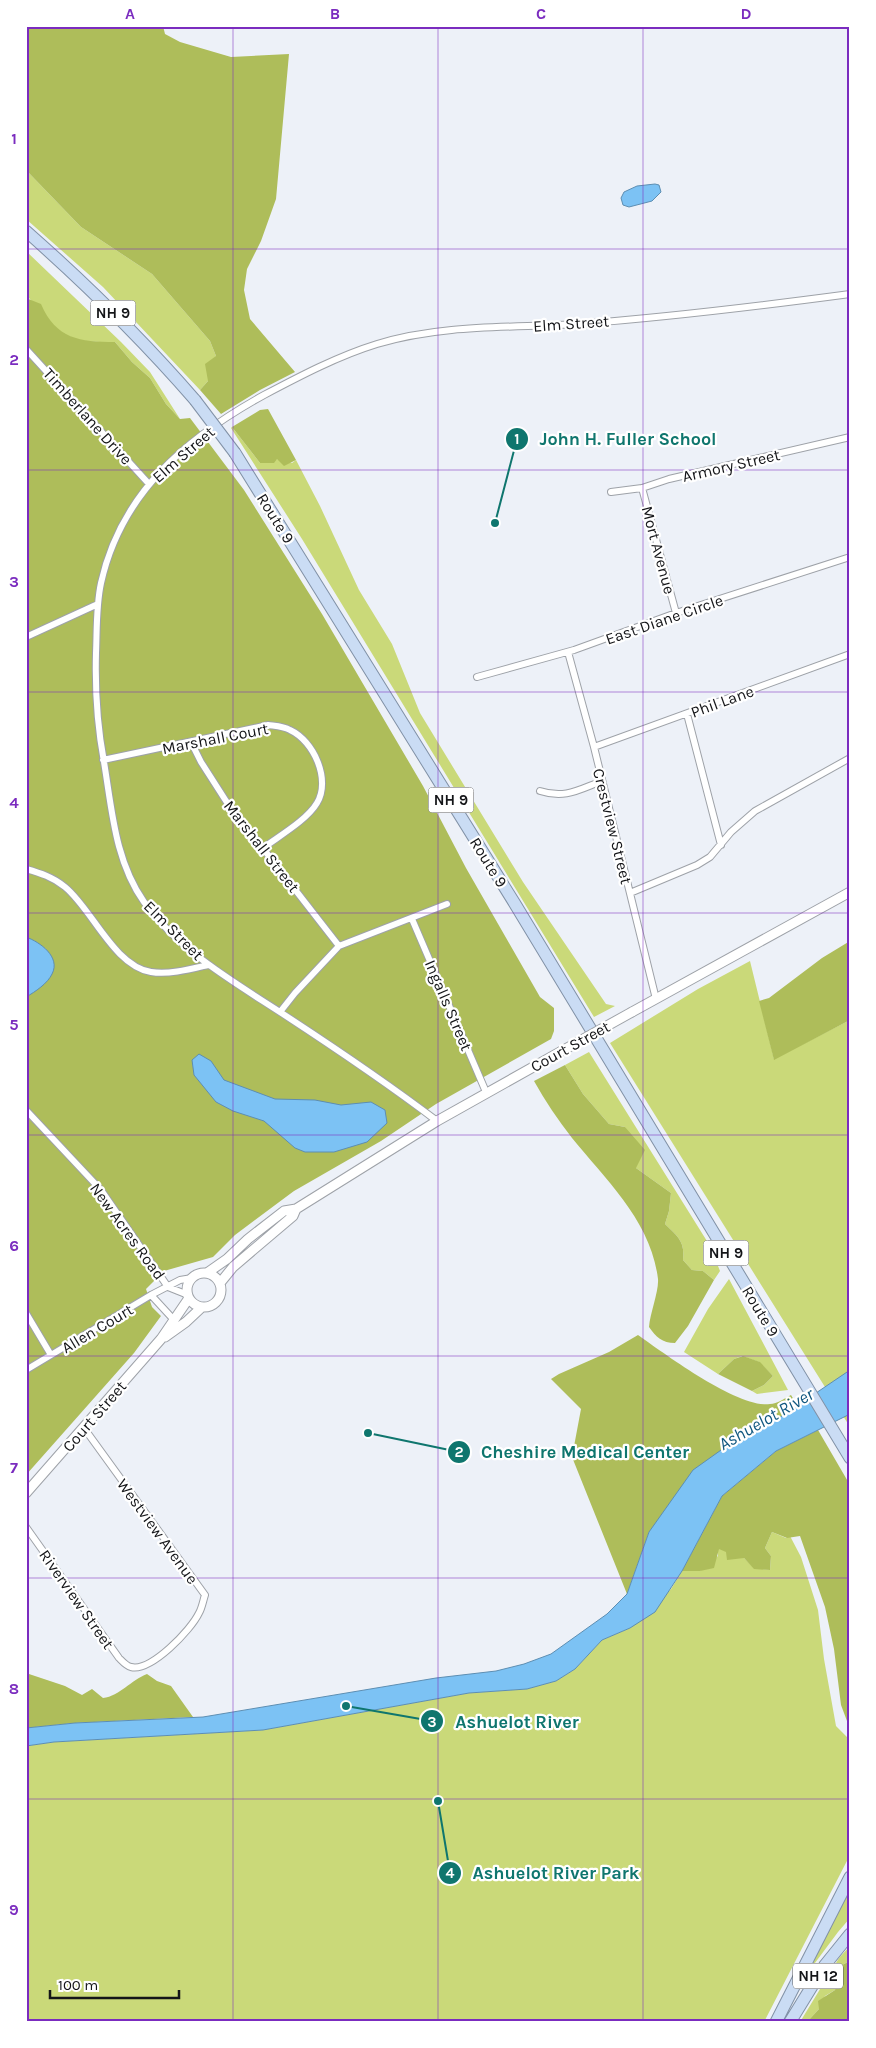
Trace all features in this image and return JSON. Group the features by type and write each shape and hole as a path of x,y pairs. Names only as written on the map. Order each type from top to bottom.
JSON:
{"highway":[{"name":"Route 9","path":"26,231 71,271 162,363 195,400 234,453 515,904 849,1456"},
{"path":"776,2022 850,1877"},
{"name":"NH 12","path":"790,2022 825,1965 850,1934"}],"main road":[{"name":"Court Street","path":"26,1493 161,1339 188,1296 188,1286 192,1278 202,1273 208,1273 284,1212 296,1209 486,1092 850,892"},
{"name":"Court Street","path":"161,1339 186,1322 202,1307 210,1306 218,1300 222,1292 220,1283 233,1267 293,1216 296,1209"},
{"path":"208,1273 213,1275 220,1283"},
{"path":"188,1296 194,1304 202,1307"}],"street":[{"name":"Elm Street","path":"437,1121 390,1086 208,965 154,914 134,886 125,869 117,843 96,712 98,604 106,564 123,521 148,484 188,446 250,403 331,362 373,345 430,332 587,323 850,294"},
{"name":"Timberlane Drive","path":"26,349 148,484"},
{"name":"Armory Street","path":"612,492 642,488 669,479 850,437"},
{"name":"Mort Avenue","path":"642,488 676,613"},
{"name":"East Diane Circle","path":"477,677 568,652 676,613 850,557"},
{"path":"26,637 98,604"},
{"name":"Crestview Street","path":"568,652 594,747 656,1000"},
{"name":"Phil Lane","path":"594,747 850,654"},
{"path":"687,714 721,845"},
{"name":"Marshall Court","path":"103,760 268,725 282,726 292,730 310,749 318,763 322,777 322,791 317,804 303,818 263,848"},
{"name":"Marshall Street","path":"191,742 201,762 226,801 339,946"},
{"path":"630,893 697,865 710,857 742,822 755,812 850,758"},
{"path":"540,790 554,795 564,795 602,781"},
{"path":"26,869 48,876 65,887 122,956 140,969 149,972 165,973 208,965"},
{"path":"280,1012 295,992 339,946 447,904"},
{"name":"Ingalls Street","path":"412,919 486,1092"},
{"name":"New Acres Road","path":"26,1110 101,1190 168,1287"},
{"name":"Allen Court","path":"26,1370 151,1295 180,1280 192,1278"},
{"path":"168,1287 188,1296"},
{"path":"151,1295 174,1320"},
{"path":"26,1313 51,1355"},
{"name":"Westview Avenue","path":"84,1428 205,1595 199,1614 176,1642 150,1662 143,1666 132,1668"},
{"name":"Riverview Street","path":"26,1527 119,1658 132,1668"}],"green space":[{"path":"26,26 163,26 165,34 180,42 231,57 289,54 276,199 261,241 247,269 244,290 250,319 295,372 260,390 221,414 200,390 208,381 205,364 216,356 210,341 152,274 81,227 26,170"},
{"path":"26,170 81,227 152,274 210,341 216,356 208,381 200,390 103,287 26,219"},
{"path":"26,251 150,372 180,419 166,404 150,378 132,362 115,342 85,341 68,336 52,325 29,298 26,298"},
{"path":"26,298 41,304 54,325 70,336 91,341 115,342 132,362 150,378 166,404 180,419 190,418 244,490 322,614 423,786 466,868 540,997 554,1008 554,1031 551,1039 436,1104 381,1141 294,1191 235,1235 213,1257 164,1271 146,1289 152,1307 161,1316 134,1353 26,1475"},
{"path":"268,409 296,460 284,466 277,459 274,463 260,463 232,427 260,410"},
{"path":"232,427 260,463 277,459 292,463 296,460 320,506 359,590 392,644 420,713 523,882 606,1004 615,1006 594,1017"},
{"path":"850,941 850,1020 774,1060 759,1001 769,998 822,958"},
{"path":"750,961 774,1059 850,1020 850,1427 610,1043 698,989"},
{"path":"589,1052 710,1246 720,1271 714,1280 703,1271 692,1270 683,1260 682,1244 665,1224 671,1193 636,1168 625,1127 609,1124 583,1094 565,1065"},
{"path":"565,1065 583,1094 609,1124 625,1127 645,1150 636,1168 671,1193 665,1224 682,1244 683,1260 692,1270 703,1271 714,1280 688,1326 675,1343 660,1339 649,1327 658,1279 654,1258 637,1220 625,1202 572,1138 534,1081"},
{"path":"729,1279 788,1390 757,1394 752,1391 764,1385 773,1376 759,1362 742,1356 734,1359 718,1374 684,1352 708,1309"},
{"path":"638,1335 702,1379 740,1398 757,1403 773,1404 791,1395 797,1405 779,1418 752,1428 649,1532 627,1594 572,1457 581,1409 551,1379 609,1352"},
{"path":"743,1356 760,1362 773,1376 764,1385 752,1391 718,1374 734,1359"},
{"path":"818,1430 850,1485 850,1729 841,1705 834,1649 825,1607 800,1536 787,1538 772,1532 765,1548 771,1556 770,1570 754,1569 744,1558 727,1560 726,1552 719,1549 714,1568 700,1571 682,1571 722,1496 776,1451"},
{"path":"772,1532 786,1538 790,1536 801,1557 818,1610 824,1659 836,1726 850,1740 850,1855 764,2022 26,2022 26,1746 54,1742 263,1730 469,1693 527,1689 556,1681 575,1669 602,1640 630,1628 671,1589 682,1571 700,1571 718,1556 718,1548 744,1558 754,1568 770,1570 771,1556 765,1548"},
{"path":"26,1673 65,1686 82,1695 92,1689 103,1698 115,1694 147,1674 157,1681 171,1686 193,1717 75,1723 26,1728"},
{"path":"850,1883 850,1918 809,1971 806,1969"},
{"path":"850,1946 850,1961 842,1965 835,1990 825,1996 819,2009 807,2022 800,2022 839,1958"},
{"path":"850,1961 850,2022 807,2022 819,2009 818,2001 835,1990 842,1965"}],"water":[{"path":"659,185 661,192 652,201 629,207 623,205 621,198 624,192 637,186"},
{"path":"26,937 37,942 48,951 54,962 54,968 48,981 26,997"},
{"path":"199,1054 211,1061 224,1080 275,1099 315,1100 341,1105 371,1102 385,1110 387,1123 367,1142 334,1152 305,1152 295,1148 264,1121 233,1111 216,1102 194,1075 192,1060"},
{"path":"850,1370 850,1414 776,1451 722,1496 682,1571 655,1612 630,1628 602,1640 575,1669 556,1681 527,1689 469,1693 263,1730 54,1742 26,1746 26,1728 75,1723 203,1717 436,1678 496,1671 524,1664 551,1654 607,1614 627,1594 649,1532 693,1470 752,1428 779,1418"}],"place":[{"name":"John H. Fuller School","path":"495,523"},
{"name":"Cheshire Medical Center","path":"368,1433"},
{"name":"Ashuelot River","path":"346,1706"},
{"name":"Ashuelot River Park","path":"438,1801"}]}
